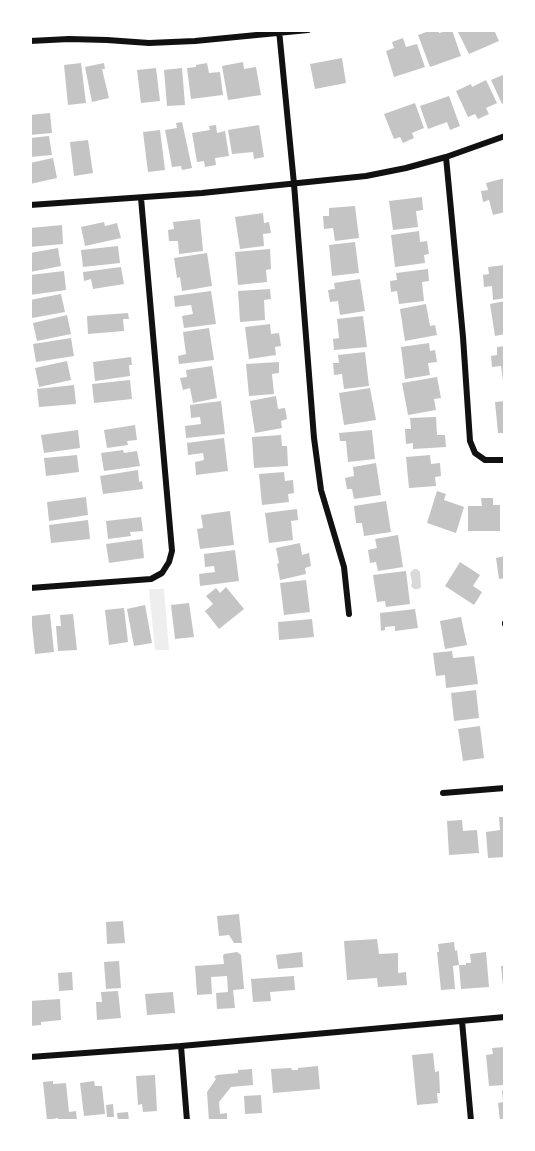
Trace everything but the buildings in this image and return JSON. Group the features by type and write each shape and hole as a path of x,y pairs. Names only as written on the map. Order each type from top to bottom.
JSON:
{"street":[{"path":"30,41 69,39 161,43 308,30"},
{"path":"279,32 294,184 314,438 321,490 344,567 349,614"},
{"path":"30,205 141,198 366,176 446,157 505,136"},
{"path":"446,157 470,441 475,453 485,460 505,460"},
{"path":"30,588 151,579 162,573 169,562 172,551 141,198"},
{"path":"443,793 505,788"},
{"path":"30,1057 505,1017"},
{"path":"462,1021 471,1121"},
{"path":"181,1046 187,1121"}],"shaded area":[{"path":"414,569 420,572 421,587 419,589 411,586 410,573"},
{"path":"149,589 164,589 169,650 155,650"}]}
